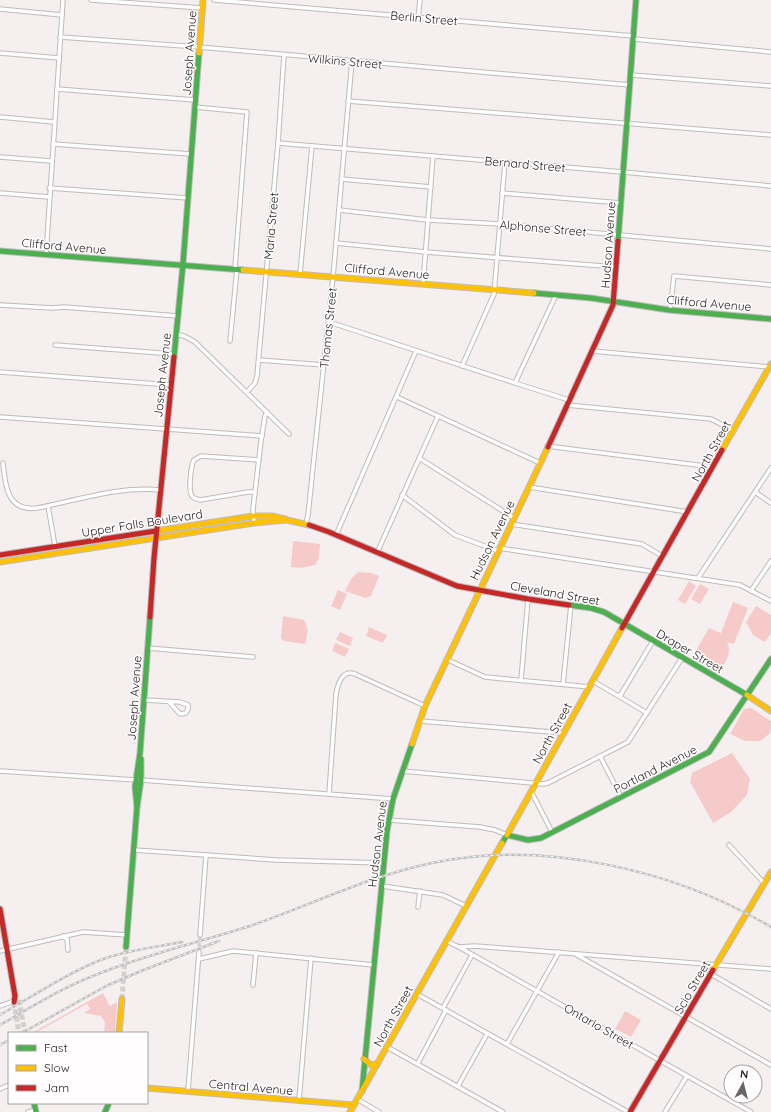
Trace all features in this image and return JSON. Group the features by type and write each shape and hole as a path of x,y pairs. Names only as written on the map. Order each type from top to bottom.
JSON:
{"main road":[{"name":"Joseph Avenue","path":"126,947 156,538 183,264 203,0"},
{"name":"Hudson Avenue","path":"362,1091 384,864 393,799 425,706 612,308 614,300 636,0"},
{"name":"Clifford Avenue","path":"0,251 334,276 614,300 670,310 771,319"},
{"name":"North Street","path":"350,1112 770,366"},
{"name":"Upper Falls Boulevard","path":"0,555 253,516 275,516 306,524 336,535 451,584 479,590"},
{"name":"Upper Falls Boulevard","path":"0,562 254,523 287,520"},
{"name":"Cleveland Street","path":"479,590 597,610 624,624"},
{"name":"Draper Street","path":"624,624 747,695 771,711"},
{"name":"Portland Avenue","path":"507,835 523,839 536,840 709,752 771,659"},
{"name":"Scio Street","path":"629,1112 771,872"},
{"path":"0,909 15,1000"},
{"path":"119,1032 122,999"},
{"path":"364,1059 371,1065 377,1064"},
{"name":"Central Avenue","path":"148,1088 354,1105"}],"street":[{"path":"46,254 51,161 63,0"},
{"path":"91,0 202,8"},
{"name":"Berlin Street","path":"214,0 634,38 771,52"},
{"path":"418,18 420,0"},
{"path":"0,9 62,15"},
{"name":"Wilkins Street","path":"60,37 199,47 630,85"},
{"path":"0,53 59,58"},
{"name":"Maria Street","path":"247,392 254,385 257,378 259,360 278,143 284,55"},
{"name":"Thomas Street","path":"306,524 334,276 352,61"},
{"path":"631,75 771,86"},
{"path":"57,89 195,100"},
{"path":"348,101 771,135"},
{"path":"195,107 247,112 230,342"},
{"path":"0,118 54,122"},
{"name":"Bernard Street","path":"278,143 771,186"},
{"path":"53,144 191,154"},
{"path":"300,274 312,146"},
{"path":"423,284 433,156"},
{"path":"0,157 51,161"},
{"path":"462,366 492,300 500,224 504,162"},
{"path":"341,179 431,188"},
{"path":"50,188 188,198"},
{"path":"0,193 49,197"},
{"path":"502,193 620,203"},
{"name":"Alphonse Street","path":"339,210 428,220 500,224 619,234 771,249"},
{"path":"336,243 426,252 616,267"},
{"path":"670,310 673,277 676,275 771,285"},
{"path":"515,383 556,295"},
{"path":"0,305 53,308 64,307 178,316"},
{"path":"329,322 568,402 711,419 734,430"},
{"path":"176,334 182,335 193,341 289,434"},
{"path":"54,345 174,354"},
{"path":"336,535 416,351"},
{"path":"592,351 770,366"},
{"path":"259,360 324,366"},
{"path":"0,372 171,385"},
{"path":"397,397 540,463"},
{"path":"254,523 253,516 255,492 262,436 267,412"},
{"path":"377,553 438,416"},
{"path":"0,417 262,436"},
{"path":"547,446 713,467"},
{"path":"255,492 200,500 195,499 191,495 190,491 192,465 195,458 201,456 259,460"},
{"path":"419,458 514,518"},
{"path":"3,463 6,489 9,496 14,502 28,509 120,490 161,490"},
{"path":"698,578 771,468"},
{"path":"529,487 688,512"},
{"path":"755,492 771,503"},
{"path":"402,495 455,535 498,550 654,571 740,585 771,601"},
{"path":"48,506 55,546"},
{"path":"511,524 642,544 662,556"},
{"path":"751,591 771,561"},
{"path":"521,680 528,599"},
{"path":"564,684 571,605"},
{"path":"620,696 653,641"},
{"path":"148,648 253,657"},
{"path":"403,771 536,782 543,784 548,783 628,742 682,658"},
{"path":"446,659 485,677 590,687"},
{"path":"329,794 336,694 340,682 346,674 349,672 355,674 425,706"},
{"path":"593,681 647,713"},
{"path":"144,700 185,703 188,706 186,713 180,714 169,702"},
{"path":"420,721 563,734"},
{"path":"600,756 622,797"},
{"path":"0,771 393,799"},
{"path":"531,791 552,832"},
{"path":"389,820 480,827 507,835"},
{"path":"729,844 764,883"},
{"path":"134,850 284,860 384,864"},
{"path":"200,936 206,855"},
{"path":"382,886 443,895 466,906"},
{"path":"418,907 420,891"},
{"path":"0,951 63,936 91,932 127,935"},
{"path":"63,936 67,939 68,950"},
{"name":"Ontario Street","path":"446,942 459,947 751,1112"},
{"path":"459,947 475,946 771,969"},
{"path":"199,959 233,951 374,964"},
{"path":"188,1091 199,952"},
{"path":"507,1044 559,952"},
{"path":"253,985 256,953"},
{"path":"575,954 771,1065"},
{"path":"418,1063 472,955"},
{"path":"299,1101 311,958"},
{"path":"711,974 771,1009"},
{"path":"417,994 629,1112"},
{"path":"0,1006 15,1000"},
{"path":"458,1086 487,1034"},
{"path":"387,1047 503,1112"},
{"path":"665,1112 687,1076"},
{"path":"357,1099 379,1112"},
{"path":"28,1112 36,1111"}],"shaded area":[{"path":"293,541 320,544 319,558 315,565 301,568 291,567"},
{"path":"358,572 371,573 379,576 371,596 365,598 345,591 351,579"},
{"path":"689,581 696,586 685,604 678,600"},
{"path":"700,584 709,589 700,604 691,599"},
{"path":"338,590 347,594 340,610 331,606"},
{"path":"733,602 748,608 734,644 727,642 729,653 721,669 694,654 709,628 721,633"},
{"path":"756,606 771,615 771,633 765,642 753,635 746,622"},
{"path":"283,616 304,620 308,630 305,644 284,641 281,638"},
{"path":"369,627 387,635 383,643 366,636"},
{"path":"340,632 353,638 350,646 336,640"},
{"path":"335,643 349,649 345,657 332,651"},
{"path":"751,708 771,721 771,731 760,741 745,741 730,734 744,709"},
{"path":"732,753 750,779 747,795 731,812 713,823 690,782 692,773"},
{"path":"103,993 110,1006 117,1002 115,1032 104,1032 105,1022 101,1016 84,1013 90,1009 87,1004 37,1032 34,1032"},
{"path":"625,1011 641,1020 631,1037 615,1029"}],"tunnel":[{"path":"199,952 200,935"},
{"path":"122,999 126,947"},
{"path":"19,1000 25,1032"},
{"path":"14,1002 19,1032"}],"railway":[{"path":"0,1025 72,985 117,967 154,954 250,926 386,875 432,863 474,857 518,855 563,858 607,865 651,875 693,890 733,907 771,927"},
{"path":"24,1032 106,986 219,941"},
{"path":"0,1015 52,984 92,963 124,953 182,942"},
{"path":"0,1045 8,1041"}],"traffic: fast":[{"path":"618,241 636,0"},
{"path":"174,357 183,264 199,53"},
{"path":"0,251 243,270"},
{"path":"534,293 591,298 669,310 771,319"},
{"path":"569,605 591,608 604,612 747,695"},
{"path":"137,807 135,787 140,753 150,617"},
{"path":"502,843 507,835 528,840 541,838 709,752 771,659"},
{"path":"362,1091 387,831 393,799 412,744"},
{"path":"126,947 137,807 141,780 141,759"},
{"path":"34,1104 36,1112"},
{"path":"105,1112 109,1104"}],"traffic: slow":[{"path":"199,53 203,0"},
{"path":"243,270 534,293"},
{"path":"722,450 771,364"},
{"path":"412,744 425,706 548,447"},
{"path":"156,531 253,516 272,516 285,519"},
{"path":"0,562 254,523 287,520 309,525"},
{"path":"507,835 622,628"},
{"path":"747,695 771,711"},
{"path":"350,1112 502,843"},
{"path":"713,970 771,872"},
{"path":"119,1032 122,999"},
{"path":"364,1059 371,1065 377,1064"},
{"path":"148,1088 354,1105"}],"traffic: jam":[{"path":"548,447 613,305 618,241"},
{"path":"150,617 154,558 174,357"},
{"path":"622,628 722,450"},
{"path":"309,525 457,586 569,605"},
{"path":"0,555 156,531"},
{"path":"0,909 15,996 14,1002"},
{"path":"630,1112 713,970"}]}
